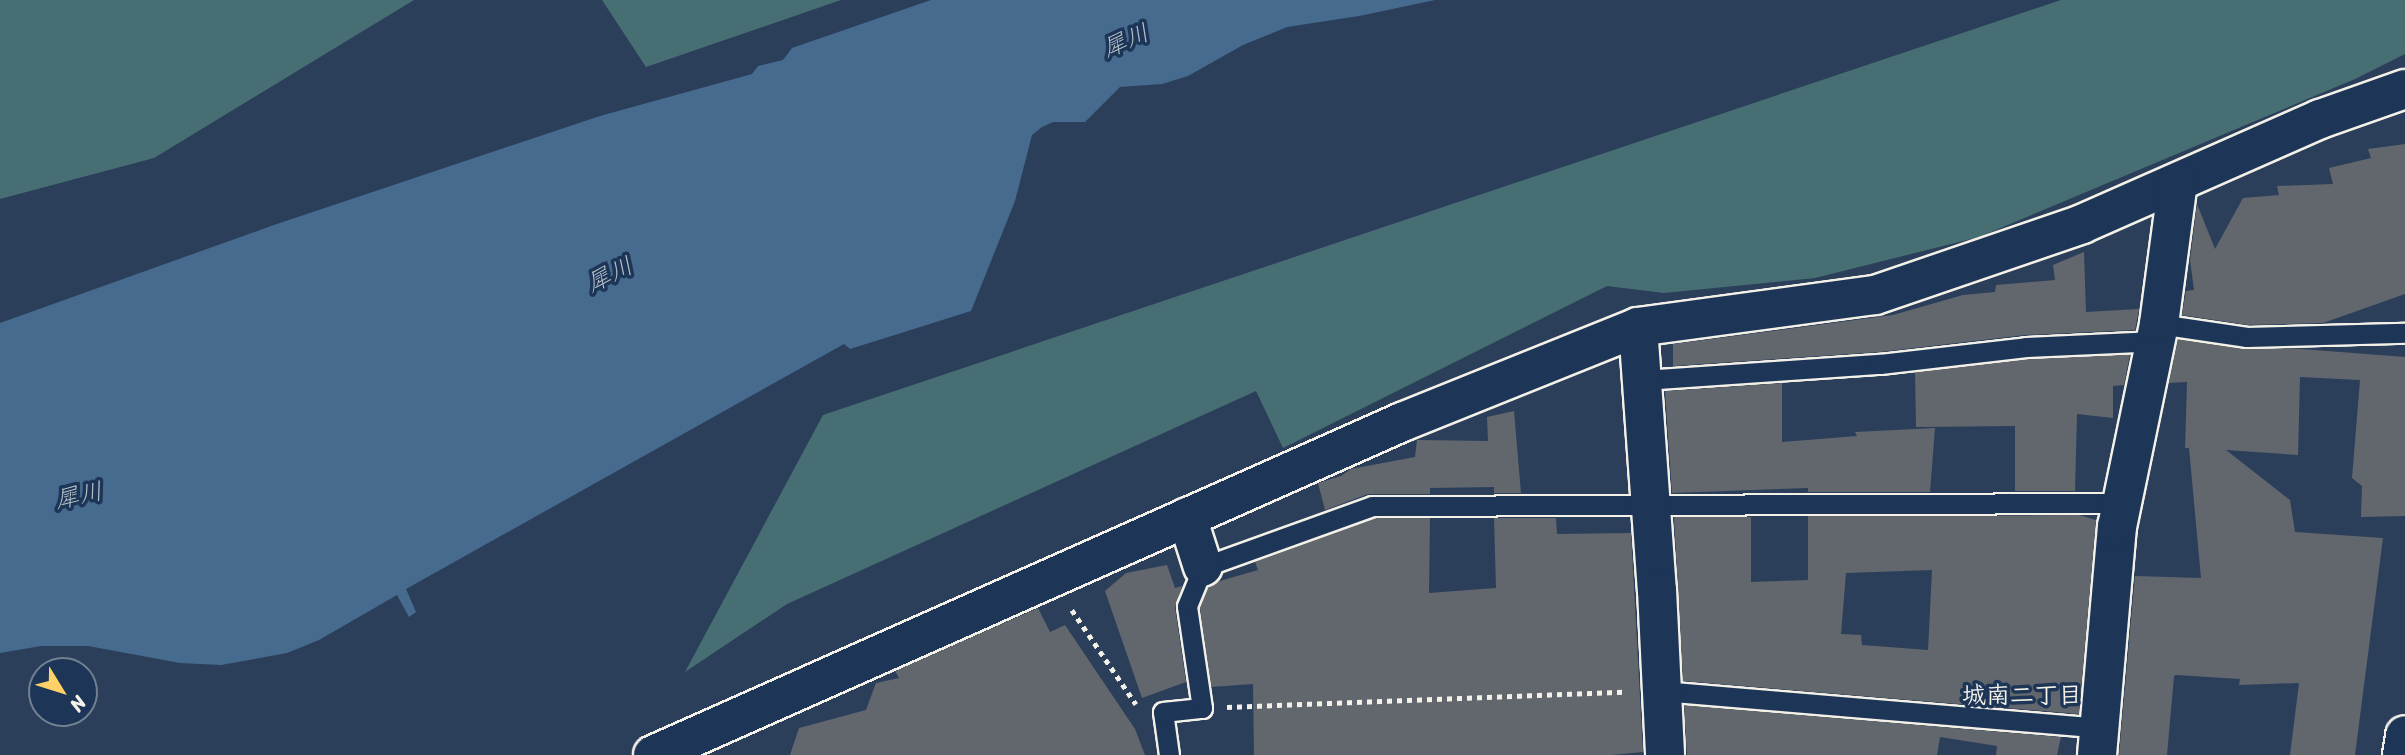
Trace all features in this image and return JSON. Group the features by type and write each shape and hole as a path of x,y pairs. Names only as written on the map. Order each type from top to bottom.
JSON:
{"street":[{"path":"653,755 1402,422 1638,327 1875,295 2007,253 2082,224 2320,119 2405,89"},
{"path":"2099,742 2121,503 2157,332 2178,182"},
{"path":"1638,327 1652,504 1665,755"},
{"path":"1187,517 1202,568"},
{"path":"2402,755 2405,735"}],"lane":[{"path":"1643,380 1881,364 2157,332 2247,337 2405,333"},
{"path":"1169,755 1163,712 1202,708 1187,606 1202,568 1373,506 2121,503"},
{"path":"1662,691 2099,742"}],"path":[{"path":"1055,577 1068,606 1137,706 1163,712"},
{"path":"1202,708 1662,691"}],"green space":[{"path":"0,0 414,0 154,158 0,199"},
{"path":"602,0 841,0 646,67"},
{"path":"2061,0 2405,0 2405,54 2355,79 1979,237 1815,278 1664,293 1607,286 1283,448 1256,391 787,604 685,672 823,415"}],"water":[{"name":"犀川","path":"931,0 1435,0 1359,16 1287,27 1243,45 1188,76 1162,84 1120,87 1085,122 1053,122 1042,127 1032,135 1015,201 971,311 850,349 844,344 406,589 416,612 409,617 397,595 319,640 287,653 221,665 180,663 88,646 41,646 0,653 0,323 274,225 600,116 752,74 758,66 783,60 792,48"}],"building":[{"path":"2405,144 2405,294 2323,323 2248,325 2182,315 2186,291 2194,290 2190,260 2197,204 2215,249 2243,198 2279,195 2277,186 2333,184 2329,168 2371,158 2368,149"},
{"path":"2084,252 2086,312 2139,309 2135,330 2025,335 1879,352 1673,366 1673,344 1893,315 1963,295 1995,292 1996,285 2055,280 2053,265"},
{"path":"2178,339 2245,349 2288,348 2405,357 2405,516 2361,517 2362,486 2352,478 2360,380 2300,377 2298,455 2226,450 2290,500 2295,532 2383,538 2355,755 2290,755 2299,683 2239,685 2240,679 2176,675 2167,755 2119,755 2135,576 2201,578 2189,448 2185,448 2187,382 2169,383"},
{"path":"2130,354 2124,385 2113,386 2113,418 2077,414 2075,491 2015,491 2015,426 1916,427 1915,372 2027,359"},
{"path":"1782,383 1782,442 1857,436 1855,432 1935,428 1930,492 1808,492 1808,488 1672,493 1665,391"},
{"path":"1514,411 1521,493 1494,493 1494,487 1430,488 1430,494 1368,494 1325,510 1318,483 1341,476 1351,469 1415,457 1417,440 1488,441 1487,417"},
{"path":"2079,515 2096,520 2079,714 1683,681 1674,517 1751,517 1751,582 1808,580 1808,516","holes":["1932,570 1928,650 1862,645 1861,635 1841,634 1846,573"]},
{"path":"1374,518 1430,518 1429,593 1496,588 1494,518 1556,518 1557,534 1631,533 1643,752 1611,755 1254,755 1253,684 1211,687 1200,608 1208,588 1220,581 1258,570 1255,562"},
{"path":"1167,565 1175,588 1182,586 1175,608 1186,682 1142,698 1105,591 1126,573"},
{"path":"1038,608 1050,632 1065,625 1135,729 1145,755 790,755 799,728 866,710 876,683 899,678 895,671"},
{"path":"1684,705 2061,737 2057,755 1996,755 1997,746 1940,737 1937,755 1687,755"}],"district":[{"name":"城南二丁目","path":"2022,696"}]}
